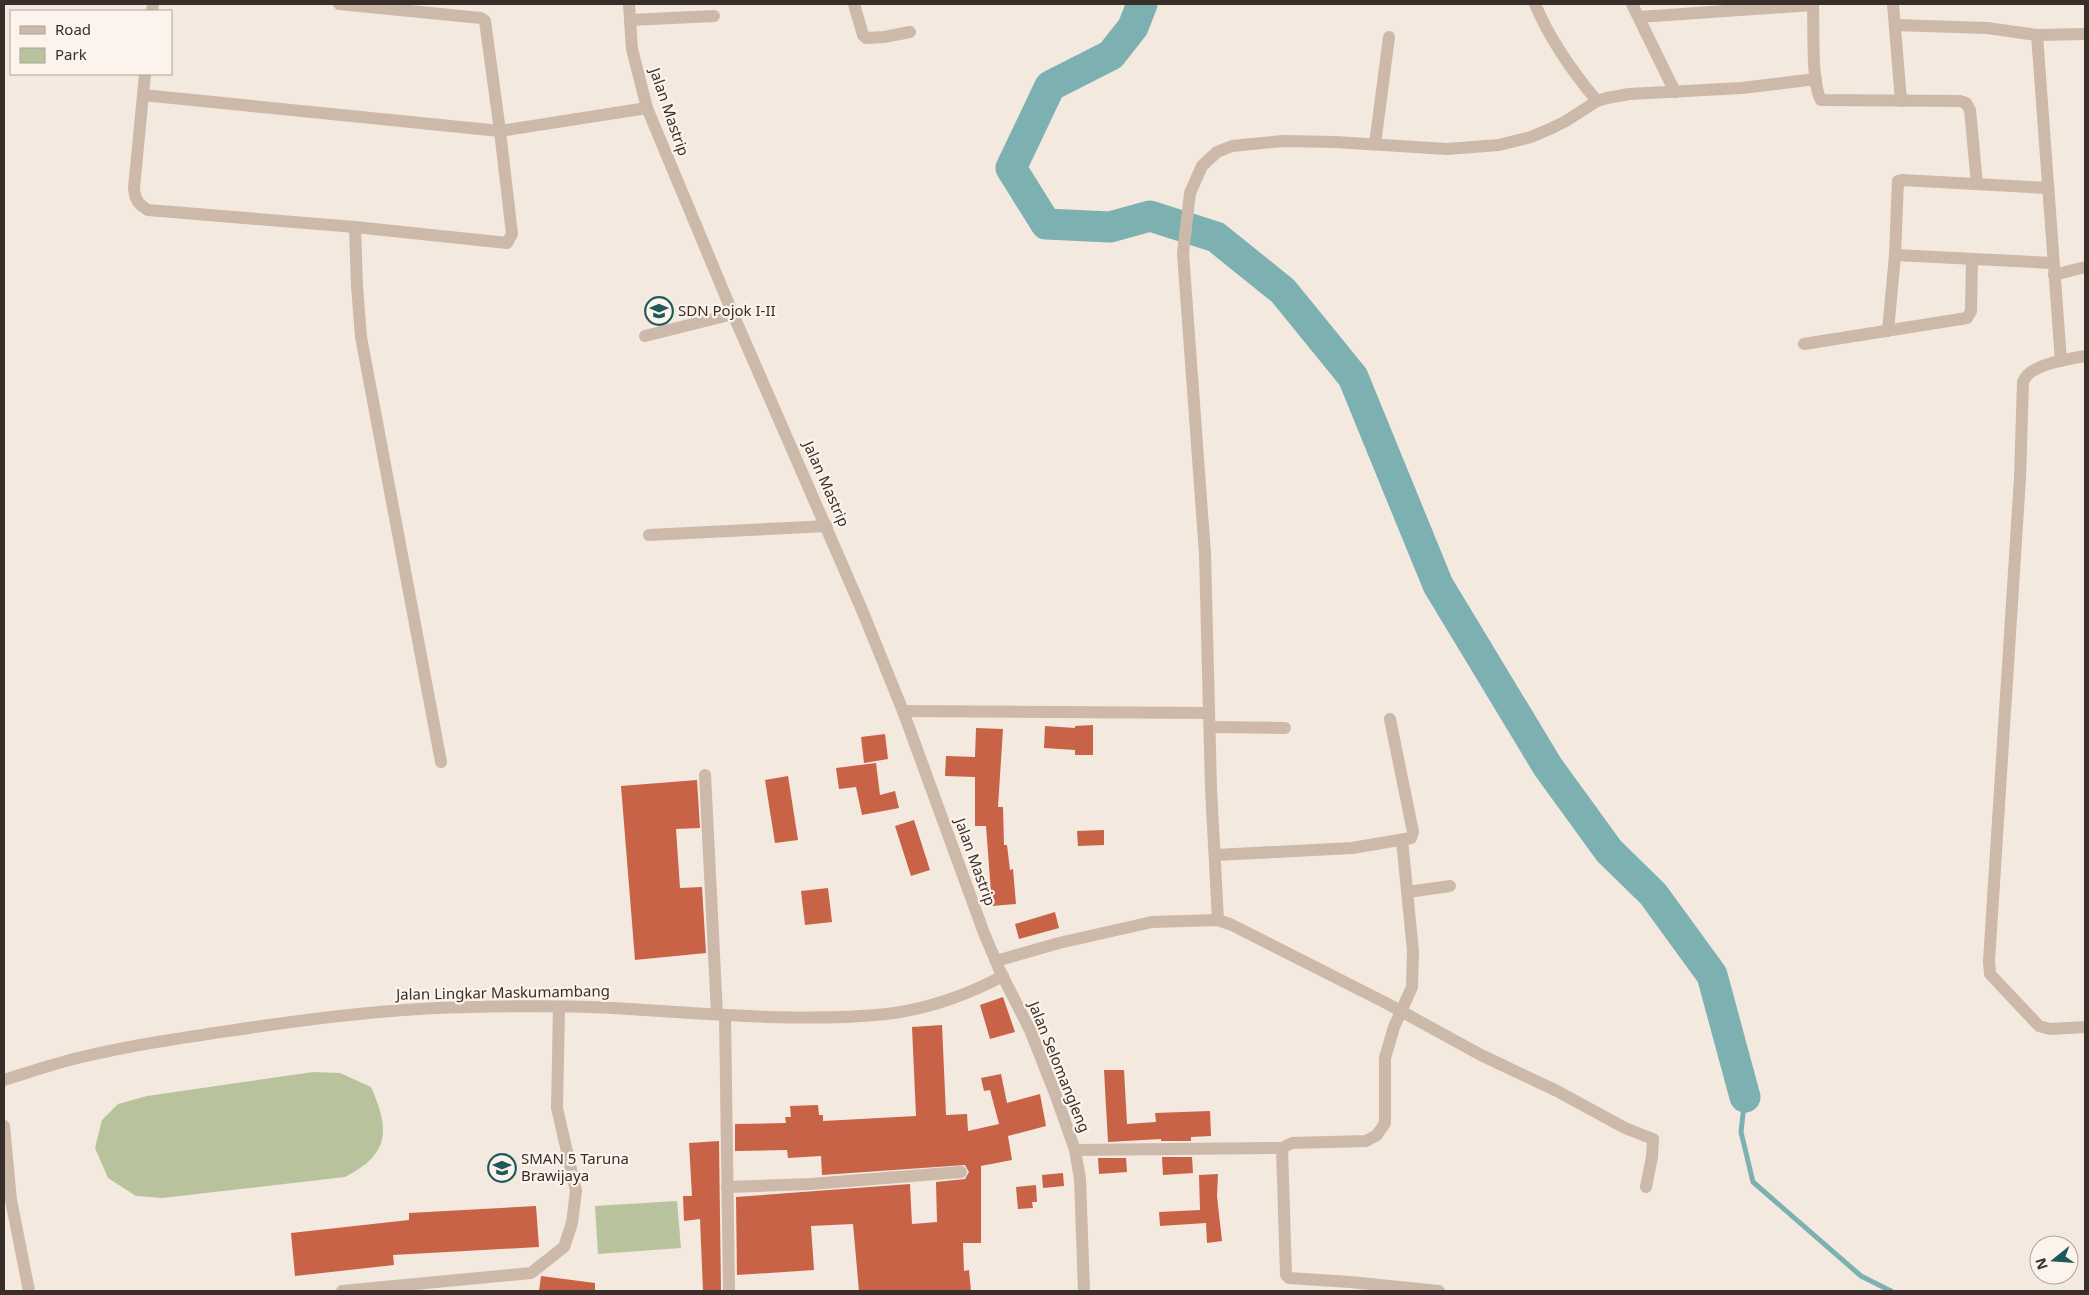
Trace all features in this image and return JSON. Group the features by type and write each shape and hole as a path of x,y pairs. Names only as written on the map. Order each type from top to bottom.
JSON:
{"street":[{"path":"146,75 134,188 135,199 139,205 148,210 355,227 507,243 512,234 485,21 481,18 339,4"},
{"name":"Jalan Mastrip","path":"629,4 632,49 647,108 732,314 826,526 903,711 970,897 1002,976"},
{"path":"854,4 863,35 866,38 910,32"},
{"path":"1534,4 1559,52 1597,101"},
{"path":"1632,4 1675,92"},
{"path":"1639,17 1729,7 1813,4 1816,79 1818,95 1821,100 1960,101 1966,103 1970,110 1977,184"},
{"path":"1892,4 1901,101"},
{"path":"630,20 714,16"},
{"path":"1895,24 1987,28 2037,35 2085,34"},
{"path":"2037,35 2060,361"},
{"path":"1375,144 1389,38"},
{"path":"1218,920 1209,713 1206,554 1183,252 1190,194 1202,166 1217,152 1232,146 1283,141 1447,149 1499,145 1531,137 1559,124 1597,101 1629,94 1742,88 1816,79"},
{"path":"143,96 500,131 647,108"},
{"path":"1888,331 1895,255 1898,181 2048,188"},
{"path":"355,227 361,337 440,762"},
{"path":"1895,255 1972,259 2053,269 2085,267"},
{"path":"1804,344 1967,318 1972,311 1972,259"},
{"path":"645,336 732,314"},
{"path":"2085,356 2060,361 2030,371 2025,376 2023,382 2020,478 1989,961 1990,974 2039,1026 2050,1029 2085,1027"},
{"path":"649,534 826,526"},
{"path":"903,711 1209,713"},
{"path":"1216,856 1352,848 1411,838 1414,832 1390,719"},
{"path":"1211,727 1285,728"},
{"path":"705,775 721,1014 729,1291"},
{"path":"1075,1150 1282,1148 1292,1143 1366,1141 1377,1135 1385,1123 1385,1058 1412,987 1413,958 1402,840"},
{"path":"1408,892 1450,886"},
{"path":"996,961 1059,943 1152,922 1218,920 1232,925 1399,1017 1481,1055 1652,1142 1652,1157 1646,1187"},
{"name":"Jalan Lingkar Maskumambang","path":"4,1080 78,1058 131,1046 317,1018 400,1009 559,1007 805,1016 888,1014 940,1003 970,993 1002,976"},
{"name":"Jalan Selomangleng","path":"1002,976 1030,1030 1075,1150 1081,1191 1084,1291"},
{"path":"342,1291 531,1273 564,1247 572,1223 576,1191 557,1108 559,1007"},
{"path":"4,1126 11,1200 29,1291"},
{"path":"1282,1148 1286,1275 1289,1278 1439,1291"},
{"path":"727,1187 829,1182 961,1172"}],"green space":[{"path":"313,1072 340,1073 371,1087 377,1102 383,1128 382,1140 378,1150 360,1168 345,1177 162,1198 136,1196 108,1178 95,1148 102,1120 118,1104 147,1096"},
{"path":"677,1201 681,1248 598,1254 595,1206"}],"building":[{"path":"1093,725 1093,755 1075,755 1075,750 1044,748 1045,726 1075,728 1075,726"},
{"path":"976,728 1003,729 998,807 1003,807 1004,845 1007,845 1010,870 1013,869 1016,904 992,906 986,826 975,826 975,777 945,776 946,756 975,757"},
{"path":"885,734 888,759 864,763 861,737"},
{"path":"876,763 880,795 895,791 899,808 862,815 856,787 839,789 836,768"},
{"path":"788,776 798,840 775,843 765,780"},
{"path":"697,780 700,828 676,829 680,888 702,887 706,953 635,960 621,786"},
{"path":"914,820 930,870 911,876 895,826"},
{"path":"1104,830 1104,845 1078,846 1077,831"},
{"path":"828,888 832,922 805,925 801,891"},
{"path":"1055,912 1059,928 1019,939 1015,924"},
{"path":"1003,997 1015,1032 990,1039 980,1005"},
{"path":"942,1025 946,1115 967,1114 968,1131 999,1124 990,1090 984,1091 981,1078 1001,1074 1007,1103 1040,1094 1046,1126 1008,1136 1012,1160 981,1166 981,1243 963,1243 964,1271 969,1270 971,1291 859,1291 853,1224 811,1226 814,1270 737,1275 736,1197 910,1184 912,1224 937,1222 936,1182 965,1179 969,1172 965,1165 822,1175 821,1156 788,1158 787,1150 735,1151 735,1124 786,1123 785,1117 791,1117 790,1106 818,1105 819,1115 823,1115 823,1121 916,1116 912,1027"},
{"path":"1104,1070 1124,1070 1127,1124 1156,1122 1155,1113 1210,1111 1211,1136 1191,1137 1191,1141 1161,1141 1161,1139 1108,1142"},
{"path":"719,1141 721,1291 703,1291 700,1219 684,1221 683,1196 692,1196 689,1143"},
{"path":"1162,1157 1192,1157 1193,1173 1163,1175"},
{"path":"1098,1158 1126,1158 1127,1172 1099,1174"},
{"path":"1063,1173 1064,1186 1043,1188 1042,1175"},
{"path":"1218,1174 1217,1196 1222,1241 1207,1243 1206,1223 1160,1226 1159,1212 1200,1210 1199,1175"},
{"path":"1036,1185 1037,1202 1032,1202 1033,1208 1018,1209 1016,1187"},
{"path":"536,1206 539,1247 393,1255 394,1265 295,1276 291,1233 409,1220 409,1213"},
{"path":"541,1276 595,1283 595,1291 539,1291"}],"waterway":[{"path":"1142,4 1133,27 1111,55 1050,86 1011,168 1046,224 1110,227 1150,216 1216,237 1283,291 1353,377 1438,585 1548,767 1609,851 1653,894 1712,975 1745,1097"},
{"path":"1745,1097 1741,1132 1753,1182 1861,1276 1891,1291"}],"place":[{"name":"SDN Pojok I-II","path":"659,311"},
{"name":"SMAN 5 Taruna Brawijaya","path":"502,1168"}]}
